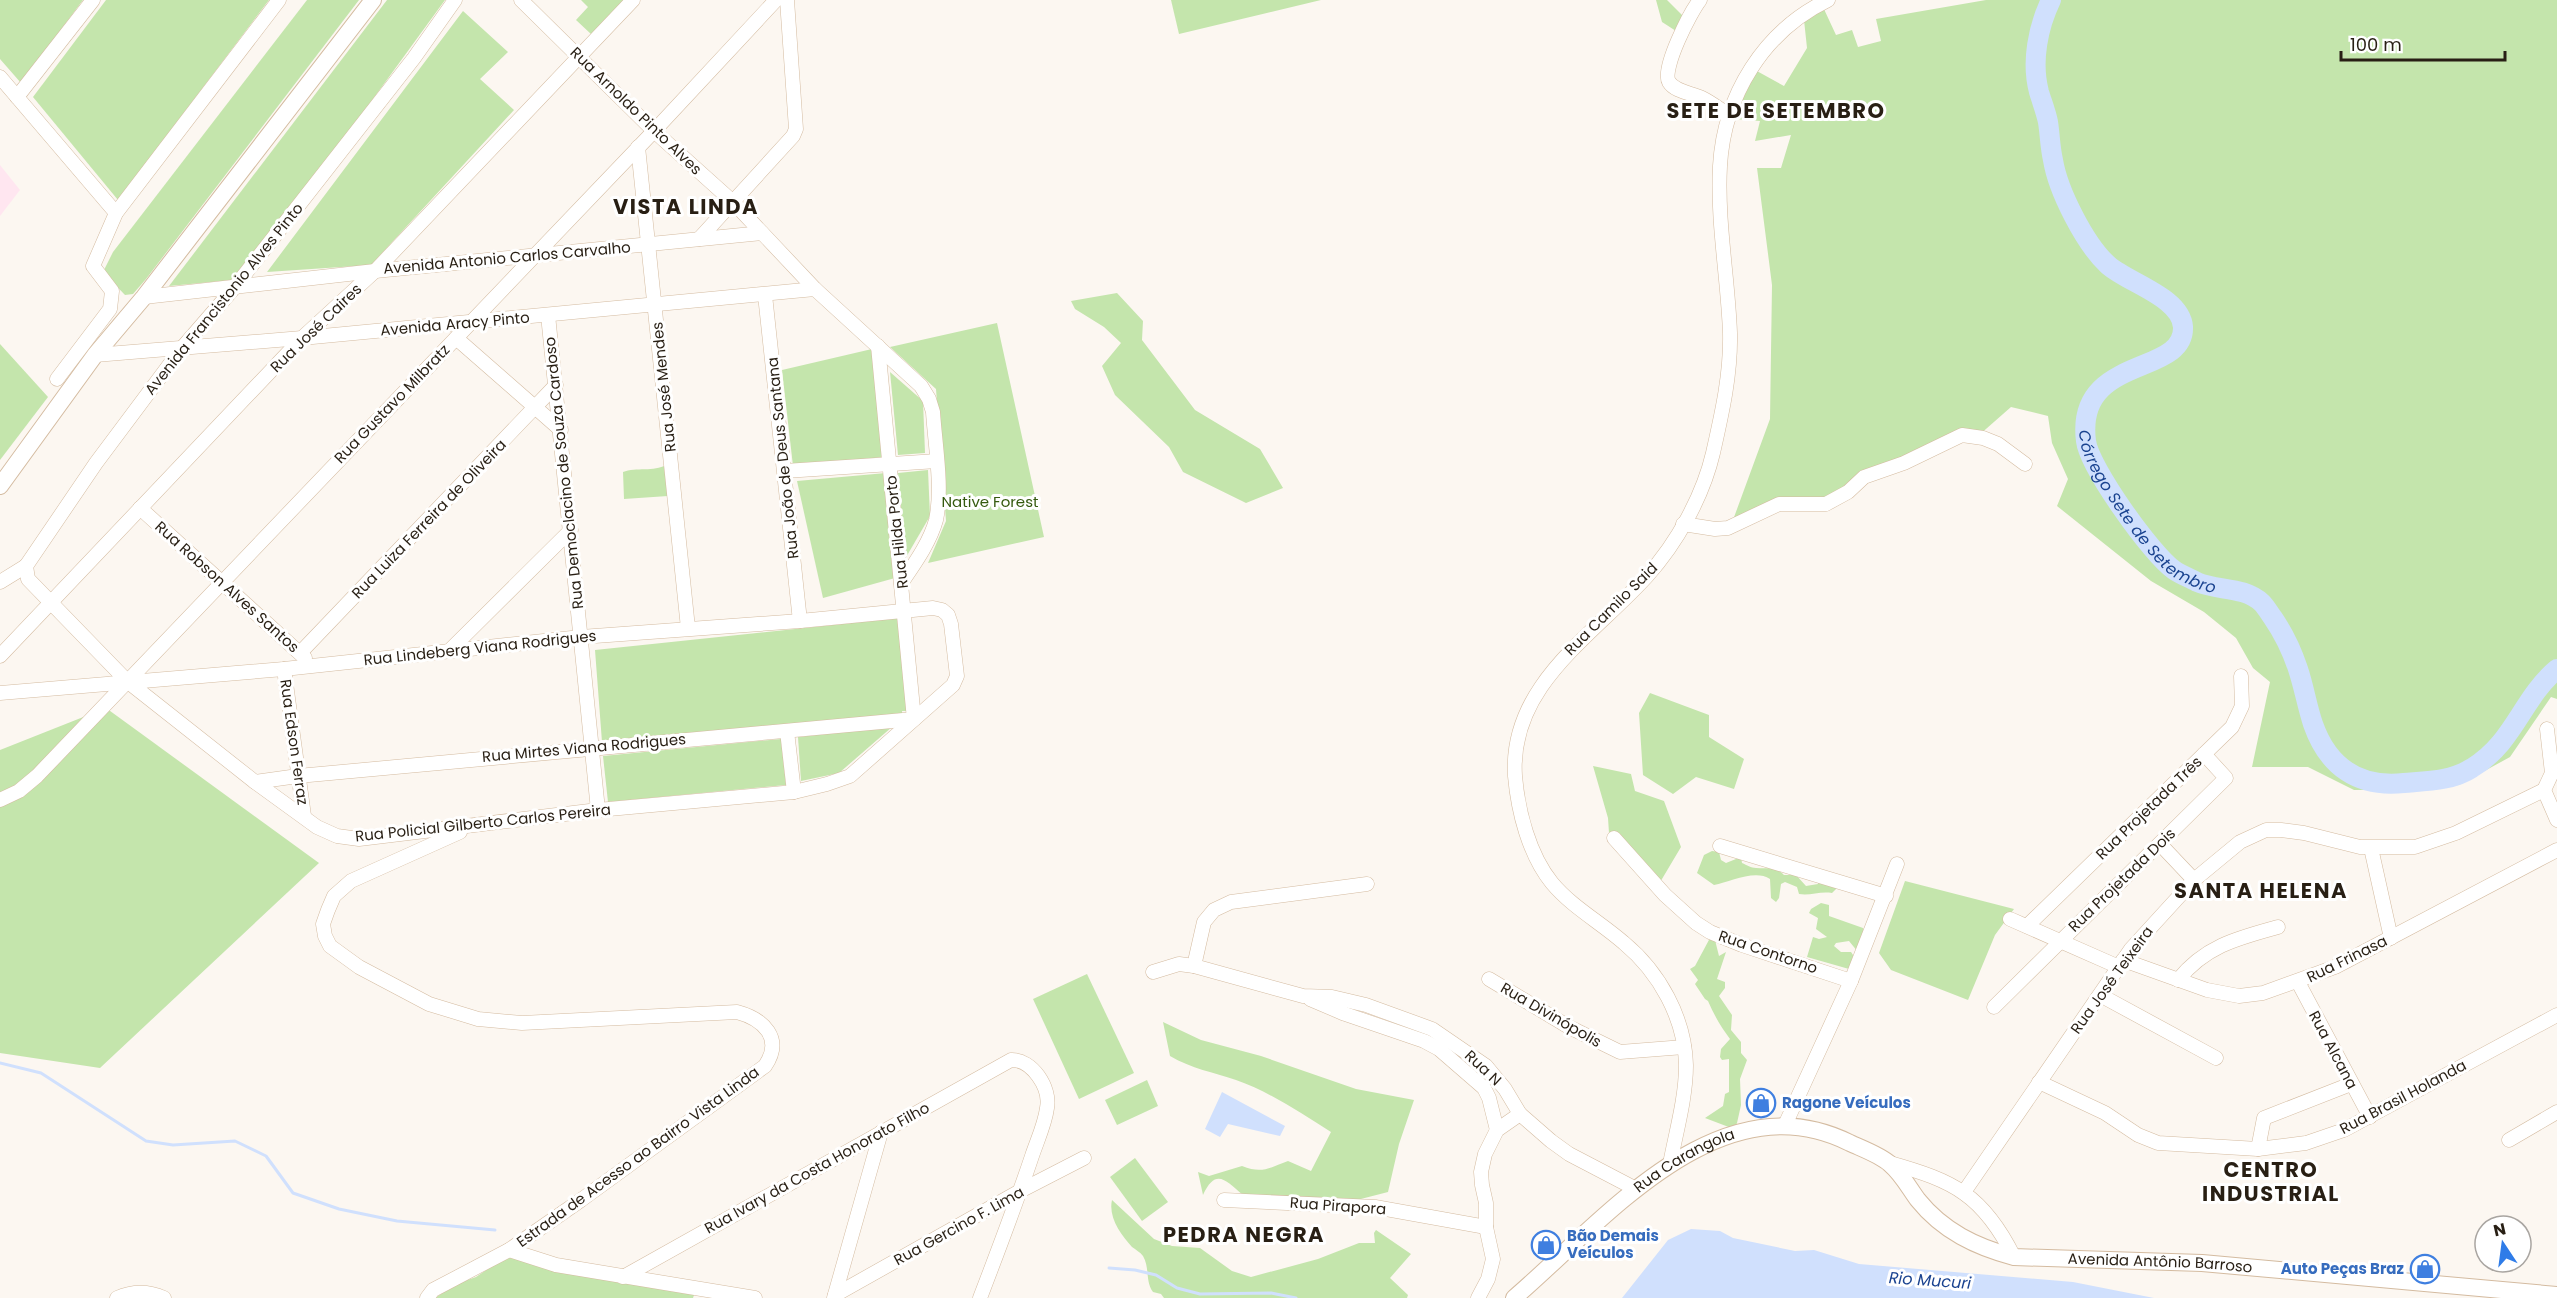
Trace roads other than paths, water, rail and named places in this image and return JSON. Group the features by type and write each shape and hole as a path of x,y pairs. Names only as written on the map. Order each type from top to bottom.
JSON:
{"main road":[{"path":"0,486 95,355 144,297 373,0"},
{"name":"Rua Carangola","path":"1514,1298 1636,1189 1670,1164 1721,1139 1752,1129 1785,1125 1834,1136 1890,1163"},
{"name":"Avenida Antônio Barroso","path":"1890,1163 1939,1223 1964,1239 1991,1251 2014,1257 2202,1263 2557,1295"}],"street":[{"path":"17,97 93,0"},
{"path":"57,379 110,309 112,291 93,266 116,213 279,0"},
{"name":"Avenida Francistonio Alves Pinto","path":"26,566 96,464 182,348 234,288 414,58 455,0"},
{"name":"Rua Arnoldo Pinto Alves","path":"521,0 654,131 732,201 815,289 921,386 929,399 937,461"},
{"name":"Rua José Caires","path":"0,656 302,338 375,271 633,0"},
{"name":"Rua Gustavo Milbratz","path":"0,800 19,791 37,776 535,256 776,0"},
{"path":"699,239 793,136 796,129 787,0"},
{"path":"1700,0 1692,10 1671,60 1668,81 1676,88 1703,99 1730,116"},
{"name":"Rua Camilo Said","path":"1670,1164 1684,1088 1684,1047 1672,1006 1651,972 1624,942 1568,900 1542,868 1521,811 1515,760 1523,723 1530,705 1549,675 1578,642 1608,616 1650,573 1683,524 1702,486 1711,460 1730,365 1719,170 1721,148 1730,116 1745,78 1765,47 1807,10 1828,0"},
{"path":"0,77 116,213"},
{"name":"Rua José Mendes","path":"638,147 688,628"},
{"name":"Avenida Antonio Carlos Carvalho","path":"144,297 375,271 762,233"},
{"name":"Avenida Aracy Pinto","path":"95,355 302,338 815,289"},
{"name":"Rua João de Deus Santana","path":"765,295 800,621"},
{"name":"Rua Democlacino de Souza Cardoso","path":"548,315 598,810"},
{"path":"456,338 537,406 561,430"},
{"name":"Rua Hilda Porto","path":"878,346 914,719"},
{"name":"Rua Luiza Ferreira de Oliveira","path":"300,653 556,385"},
{"path":"1683,524 1715,529 1728,528 1779,504 1826,504 1848,492 1864,477 1904,463 1962,435 1983,438 1998,444 2025,464"},
{"path":"785,471 937,461 936,521 922,551 902,582"},
{"name":"Rua Robson Alves Santos","path":"140,508 313,666"},
{"path":"449,651 571,530"},
{"path":"0,582 26,566 28,579 51,601"},
{"name":"Rua Policial Gilberto Carlos Pereira","path":"51,601 127,681 255,782 317,827 337,836 359,839 598,810 794,792 827,784 850,776 946,693 957,676"},
{"name":"Rua Lindeberg Viana Rodrigues","path":"0,693 284,669 581,637 800,621 933,608 942,610 948,615 957,676"},
{"name":"Rua Edson Ferraz","path":"284,669 304,816"},
{"name":"Rua Projetada Três","path":"2027,926 2232,727 2239,717 2242,706 2241,676"},
{"name":"Rua Mirtes Viana Rodrigues","path":"255,782 592,747 914,719"},
{"path":"2547,729 2552,773 2544,790 2557,820"},
{"path":"787,731 794,792"},
{"name":"Rua Projetada Dois","path":"1994,1007 2226,778 2204,754"},
{"name":"Rua José Teixeira","path":"1964,1192 2149,927 2194,880 2240,842 2265,830 2304,833 2371,848 2415,847 2473,826 2544,790"},
{"name":"Estrada de Acesso ao Bairro Vista Linda","path":"427,1298 433,1290 509,1250 581,1200 765,1066 771,1057 772,1045 769,1034 758,1019 737,1012 522,1023 478,1019 429,1004 359,967 330,946 323,924 334,896 351,880 473,826"},
{"name":"Rua Contorno","path":"1614,838 1665,895 1696,923 1710,932 1851,981"},
{"path":"2160,844 2194,880"},
{"path":"1720,846 1886,896"},
{"path":"2371,848 2391,938"},
{"name":"Rua Frinasa","path":"2010,919 2121,964 2207,990 2239,996 2263,993 2335,968 2557,850"},
{"path":"1785,1125 1851,981 1897,864"},
{"path":"1194,966 1204,922 1214,910 1231,902 1367,884"},
{"path":"2178,980 2196,959 2207,953 2231,942 2278,927"},
{"name":"Rua N","path":"1153,972 1179,964 1194,966 1303,996 1332,997 1366,1005 1414,1029 1484,1088 1489,1098 1497,1130"},
{"name":"Rua Divinópolis","path":"1489,979 1569,1027 1620,1052 1684,1047"},
{"name":"Rua Alcana","path":"2298,982 2370,1117"},
{"path":"2100,995 2216,1058"},
{"name":"Rua Brasil Holanda","path":"2039,1082 2105,1113 2149,1141 2258,1149 2289,1147 2324,1138 2370,1117 2497,1046 2557,1016"},
{"name":"Rua N","path":"1414,1029 1432,1029 1474,1057 1486,1066 1505,1089 1520,1114 1569,1154 1636,1189"},
{"name":"Rua Ivary da Costa Honorato Filho","path":"623,1277 1011,1059 1019,1059 1027,1063 1046,1088 1048,1099 1020,1191"},
{"path":"2258,1149 2264,1118 2351,1084"},
{"path":"1489,1098 1505,1089"},
{"path":"2510,1140 2557,1112"},
{"path":"1478,1298 1488,1279 1493,1259 1486,1227 1482,1172 1485,1154 1497,1130 1520,1114"},
{"path":"835,1297 881,1132"},
{"name":"Rua Gercino F. Lima","path":"835,1297 1020,1191 1084,1158"},
{"path":"1890,1163 1924,1173 1964,1192 1993,1220 2014,1257"},
{"path":"980,1298 1020,1191"},
{"name":"Rua Pirapora","path":"1224,1200 1375,1207 1486,1227"},
{"path":"509,1250 556,1265 755,1298"},
{"path":"117,1298 135,1292 154,1293 164,1298"}],"water":[{"path":"1222,1092 1285,1126 1280,1136 1228,1124 1220,1137 1205,1129"},
{"name":"Rio Mucuri","path":"1691,1229 1720,1231 1733,1238 1795,1251 1814,1250 1859,1264 2073,1282 2154,1298 1622,1298 1668,1240"}],"waterway":[{"name":"Córrego Sete de Setembro","path":"2051,0 2039,33 2036,69 2060,187 2082,231 2099,256 2117,272 2164,299 2180,316 2183,327 2179,343 2167,354 2112,380 2097,394 2087,413 2086,441 2090,453 2109,489 2137,529 2164,561 2177,572 2205,585 2247,594 2263,605 2281,630 2293,656 2319,739 2336,763 2359,778 2387,784 2439,780 2456,776 2472,768 2498,746 2535,693 2557,669"},
{"path":"0,1063 41,1073 146,1141 173,1145 235,1141 266,1156 293,1193 339,1209 397,1221 495,1230"},
{"path":"1109,1268 1135,1270 1156,1275 1177,1288 1200,1294 1271,1293 1296,1298"}],"place":[{"name":"Ragone Veículos","path":"1761,1103"},
{"name":"Bão Demais Veículos","path":"1546,1245"},
{"name":"Auto Peças Braz","path":"2425,1269"}],"district":[{"name":"SETE DE SETEMBRO","path":"1776,111"},
{"name":"VISTA LINDA","path":"686,207"},
{"name":"SANTA HELENA","path":"2261,891"},
{"name":"CENTRO INDUSTRIAL","path":"2271,1182"},
{"name":"PEDRA NEGRA","path":"1244,1235"}],"park label":[{"name":"Native Forest","path":"990,502"}]}
